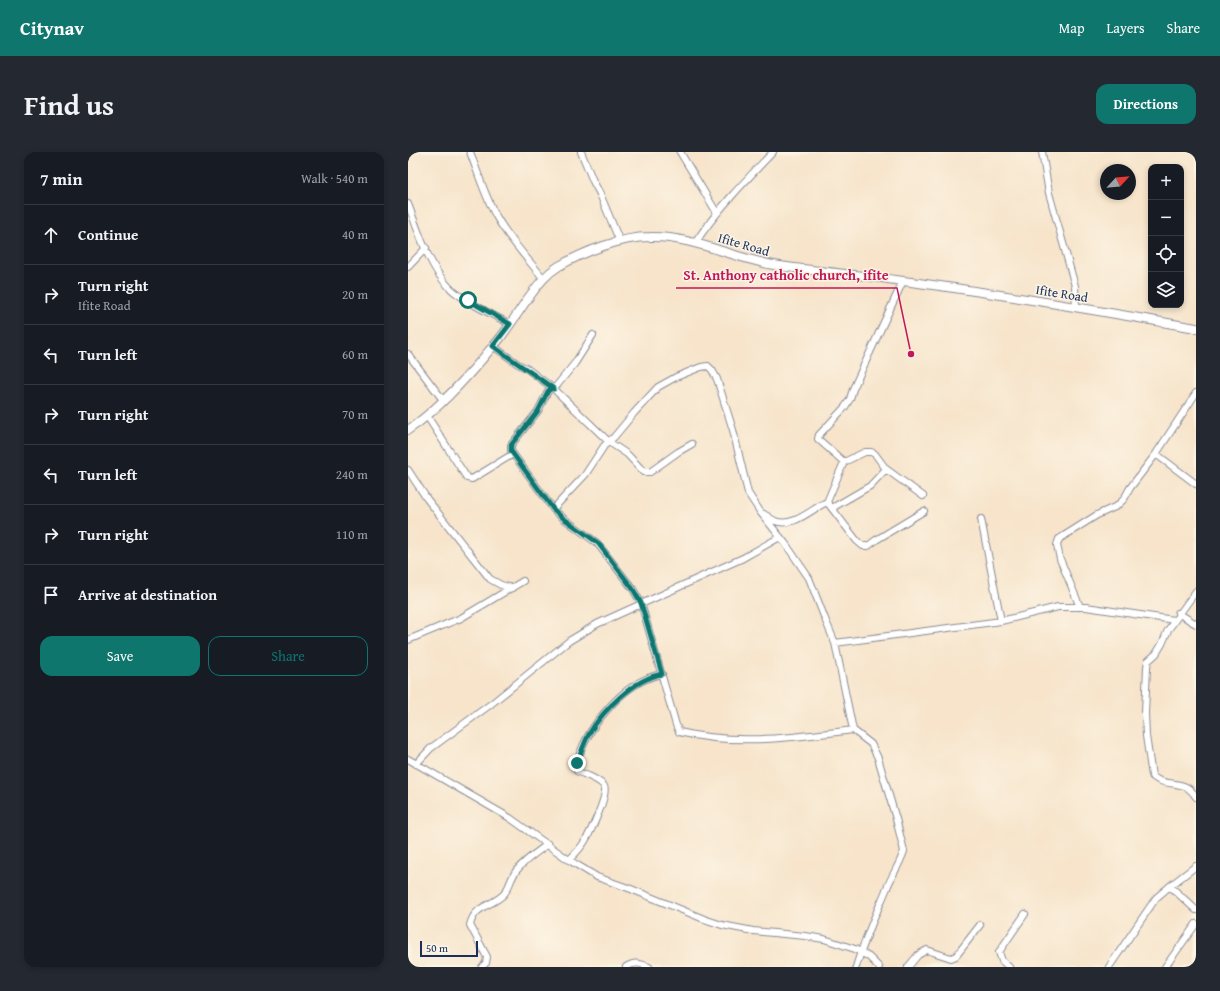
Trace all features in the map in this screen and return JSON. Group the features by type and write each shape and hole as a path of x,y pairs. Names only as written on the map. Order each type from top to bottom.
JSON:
{"street":[{"path":"470,152 496,216 511,238 543,278"},
{"path":"580,152 600,194 620,242"},
{"path":"680,152 718,213"},
{"path":"695,243 718,213 773,152"},
{"path":"1042,152 1048,193 1075,286 1076,308"},
{"path":"408,204 436,270 449,287 468,300 510,324"},
{"name":"Ifite Road","path":"408,430 427,416 461,384 493,346 543,278 557,267 570,260 599,248 650,236 678,239 708,246 742,258 772,264 903,281 1196,328"},
{"path":"408,267 426,248"},
{"path":"844,462 818,439 819,435 845,407 850,399 853,389 903,281"},
{"path":"593,335 575,363 554,389 548,391 538,411 511,445 511,451 553,509 598,543 633,589 641,603 679,732 736,740 766,739 853,730"},
{"path":"493,346 554,389 609,442 627,454 644,472 650,472 692,444"},
{"path":"408,354 443,400"},
{"path":"553,509 585,475 604,446 658,387 676,377 701,367 708,366 712,370 722,394 733,430 748,493 808,578 835,643 853,730 871,744 878,758 904,851 887,887 860,952 856,967"},
{"path":"1080,607 1060,559 1057,545 1059,539 1097,515 1117,506 1124,499 1130,488 1156,454 1196,393"},
{"path":"427,416 467,478 472,479 513,454"},
{"path":"761,513 776,521 788,522 804,516 827,502 844,462 865,452 875,454 886,469 923,496"},
{"path":"1156,454 1196,484"},
{"path":"832,508 870,486 886,469"},
{"path":"408,470 427,499 469,555 490,579 501,585 512,588"},
{"path":"827,502 857,541 863,546 868,546 924,511"},
{"path":"981,519 1001,621"},
{"path":"416,764 431,748 491,704 569,642 597,624 743,558 780,537"},
{"path":"408,640 461,618 523,581"},
{"path":"1196,590 1178,613 1156,654 1148,662 1145,713 1146,736 1152,776 1157,781 1186,786 1192,790 1196,798"},
{"path":"835,643 1001,621 1058,607 1080,607 1174,620"},
{"path":"1178,613 1196,624"},
{"path":"569,860 585,841 597,816 605,792 604,786 577,771 576,768 588,735 595,724 624,694 636,685 653,676 662,674"},
{"path":"408,759 485,802 548,844 569,860 597,877 704,919 753,932 824,939 855,949 869,957 879,967"},
{"path":"482,967 486,963 488,957 470,925 473,916 480,908 492,903 504,894 517,870 548,844"},
{"path":"1109,967 1156,898 1196,866"},
{"path":"1170,886 1196,910"},
{"path":"1009,967 1002,961 999,952 1026,914"},
{"path":"1165,967 1196,924"},
{"path":"908,967 918,955 927,950 951,958 956,956 980,925"},
{"path":"626,967 634,963 643,964 649,967"}],"place":[{"name":"St. Anthony catholic church, ifite","path":"911,354"}],"route":[{"path":"468,300 510,324 493,346 554,389 548,391 538,411 511,445 511,451 553,509 586,536 598,543 633,589 641,603 662,674 653,676 636,685 612,706 595,724 588,735 577,763"}]}
